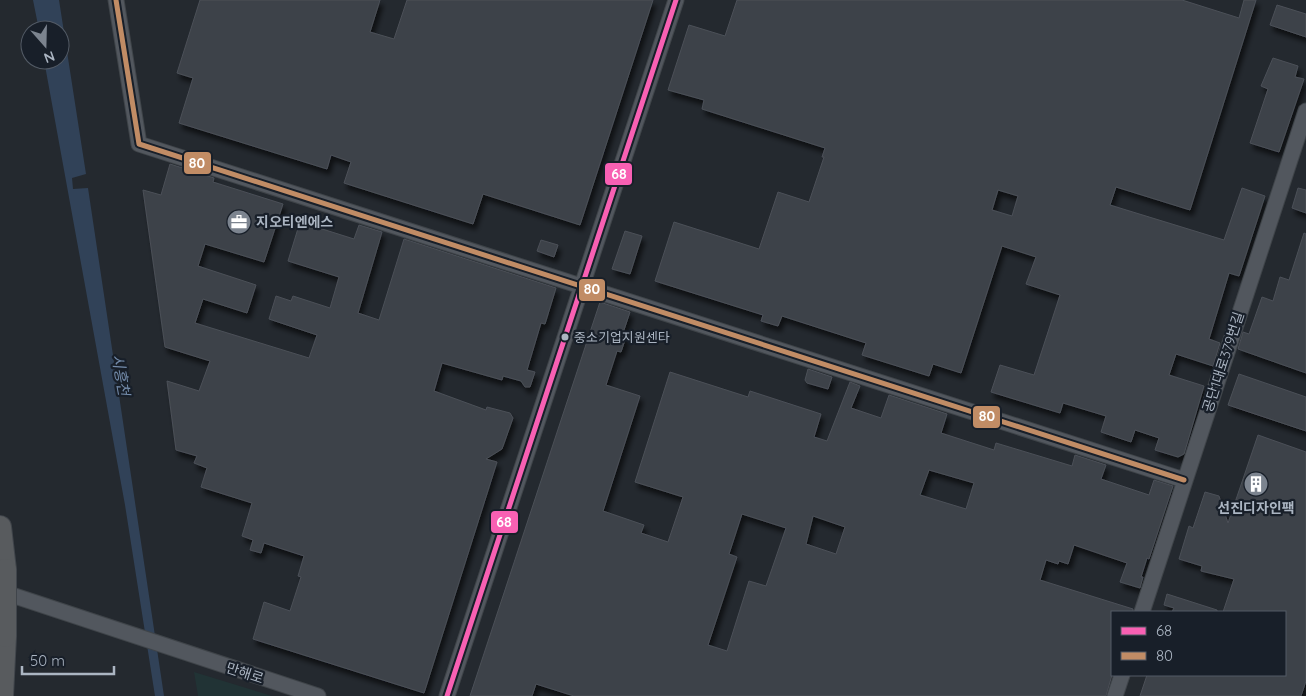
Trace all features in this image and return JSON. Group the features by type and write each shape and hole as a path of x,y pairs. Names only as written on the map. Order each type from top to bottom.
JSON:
{"highway":[{"path":"0,526 5,636 2,696"}],"street":[{"path":"116,0 139,144 1184,480"},
{"path":"447,696 580,286 676,0"},
{"name":"공단1대로379번길","path":"1142,611 1306,111"},
{"name":"만해로","path":"2,581 81,618 318,696"},
{"path":"1115,696 1122,676"}],"shaded area":[{"path":"194,672 272,696 198,696"}],"water":[{"path":"33,0 59,0 62,20 37,20"},
{"path":"46,70 70,70 86,174 72,178 73,189 88,188 164,696 155,696 125,505"}],"building":[{"path":"200,0 380,0 370,32 394,39 407,0 653,0 580,225 483,194 473,224 344,183 351,162 331,155 327,169 179,123 193,78 177,73"},
{"path":"737,0 1182,0 1239,18 1244,0 1256,0 1190,210 1116,187 1110,205 1224,240 1242,188 1265,196 1239,276 1229,273 1209,339 1220,343 1213,366 1176,354 1169,375 1204,386 1184,454 1178,457 1155,450 1159,438 1135,430 1131,442 1101,432 1106,416 1063,403 1060,413 991,392 1000,365 1034,375 1060,295 1026,284 1036,257 1002,246 961,373 933,364 929,376 862,355 866,343 782,316 778,326 761,321 763,315 655,281 674,222 759,249 778,192 809,202 824,157 822,157 825,148 702,109 704,100 668,90 689,25 725,36","holes":["998,190 1018,196 1012,216 992,210"]},
{"path":"1277,5 1306,14 1306,37 1270,25"},
{"path":"1273,58 1298,66 1295,77 1304,79 1279,152 1250,143 1268,89 1261,86"},
{"path":"170,164 214,178 213,182 283,204 264,262 205,244 198,266 256,285 247,313 203,299 195,323 309,358 317,335 269,319 276,296 291,301 293,296 330,308 339,277 288,261 300,222 354,239 359,225 382,232 358,313 379,320 404,239 556,288 545,324 541,323 527,370 535,372 530,387 525,387 521,381 503,376 502,380 442,363 434,391 486,410 487,407 510,413 513,418 502,449 486,459 497,462 424,693 253,639 264,602 290,611 301,577 298,576 304,556 264,543 261,553 250,550 253,540 242,536 252,503 201,487 207,468 194,463 197,456 176,450 167,381 199,391 210,361 165,347 143,190 161,195"},
{"path":"1298,188 1306,190 1306,213 1292,208"},
{"path":"625,231 642,236 630,274 612,269"},
{"path":"1304,233 1306,234 1306,373 1238,349 1243,332 1249,334 1262,297 1273,301 1280,277 1289,280"},
{"path":"541,240 558,245 554,257 537,251"},
{"path":"600,302 630,312 622,336 626,337 621,352 617,351 606,385 640,396 603,511 644,525 641,533 668,542 683,497 635,482 670,372 748,397 750,391 821,414 814,437 827,441 850,382 860,386 851,408 881,418 889,395 947,414 941,433 994,450 996,443 1072,466 1075,455 1106,465 1101,479 1149,495 1154,480 1173,486 1149,559 1147,558 1141,577 1143,577 1140,588 1120,582 1127,563 1074,545 1068,564 1059,561 1058,564 1046,560 1040,580 1133,609 1133,611 1111,611 1112,676 1106,696 574,696 536,684 532,696 470,696","holes":["929,470 974,483 966,509 920,495","742,514 786,528 766,586 749,581 727,651 708,645 737,557 729,554","813,516 845,527 836,554 806,544"]},
{"path":"808,369 832,377 828,389 807,383 805,380"},
{"path":"1239,374 1306,397 1306,431 1228,405"},
{"path":"1258,435 1306,452 1306,681 1301,696 1140,696 1147,676 1286,676 1286,611 1223,611 1234,579 1201,571 1202,566 1179,559 1189,526 1193,528 1205,492 1219,496 1228,523"},
{"path":"1167,594 1217,611 1172,611 1174,608 1164,605"}],"transit line":[{"name":"80","path":"116,0 139,144 1184,480"},
{"name":"68","path":"447,696 676,0"}],"place":[{"name":"지오티엔에스","path":"239,222"},
{"name":"중소기업지원센타","path":"565,337"},
{"name":"선진디자인팩","path":"1256,484"}],"water label":[{"name":"시흥천","path":"121,375"}]}
